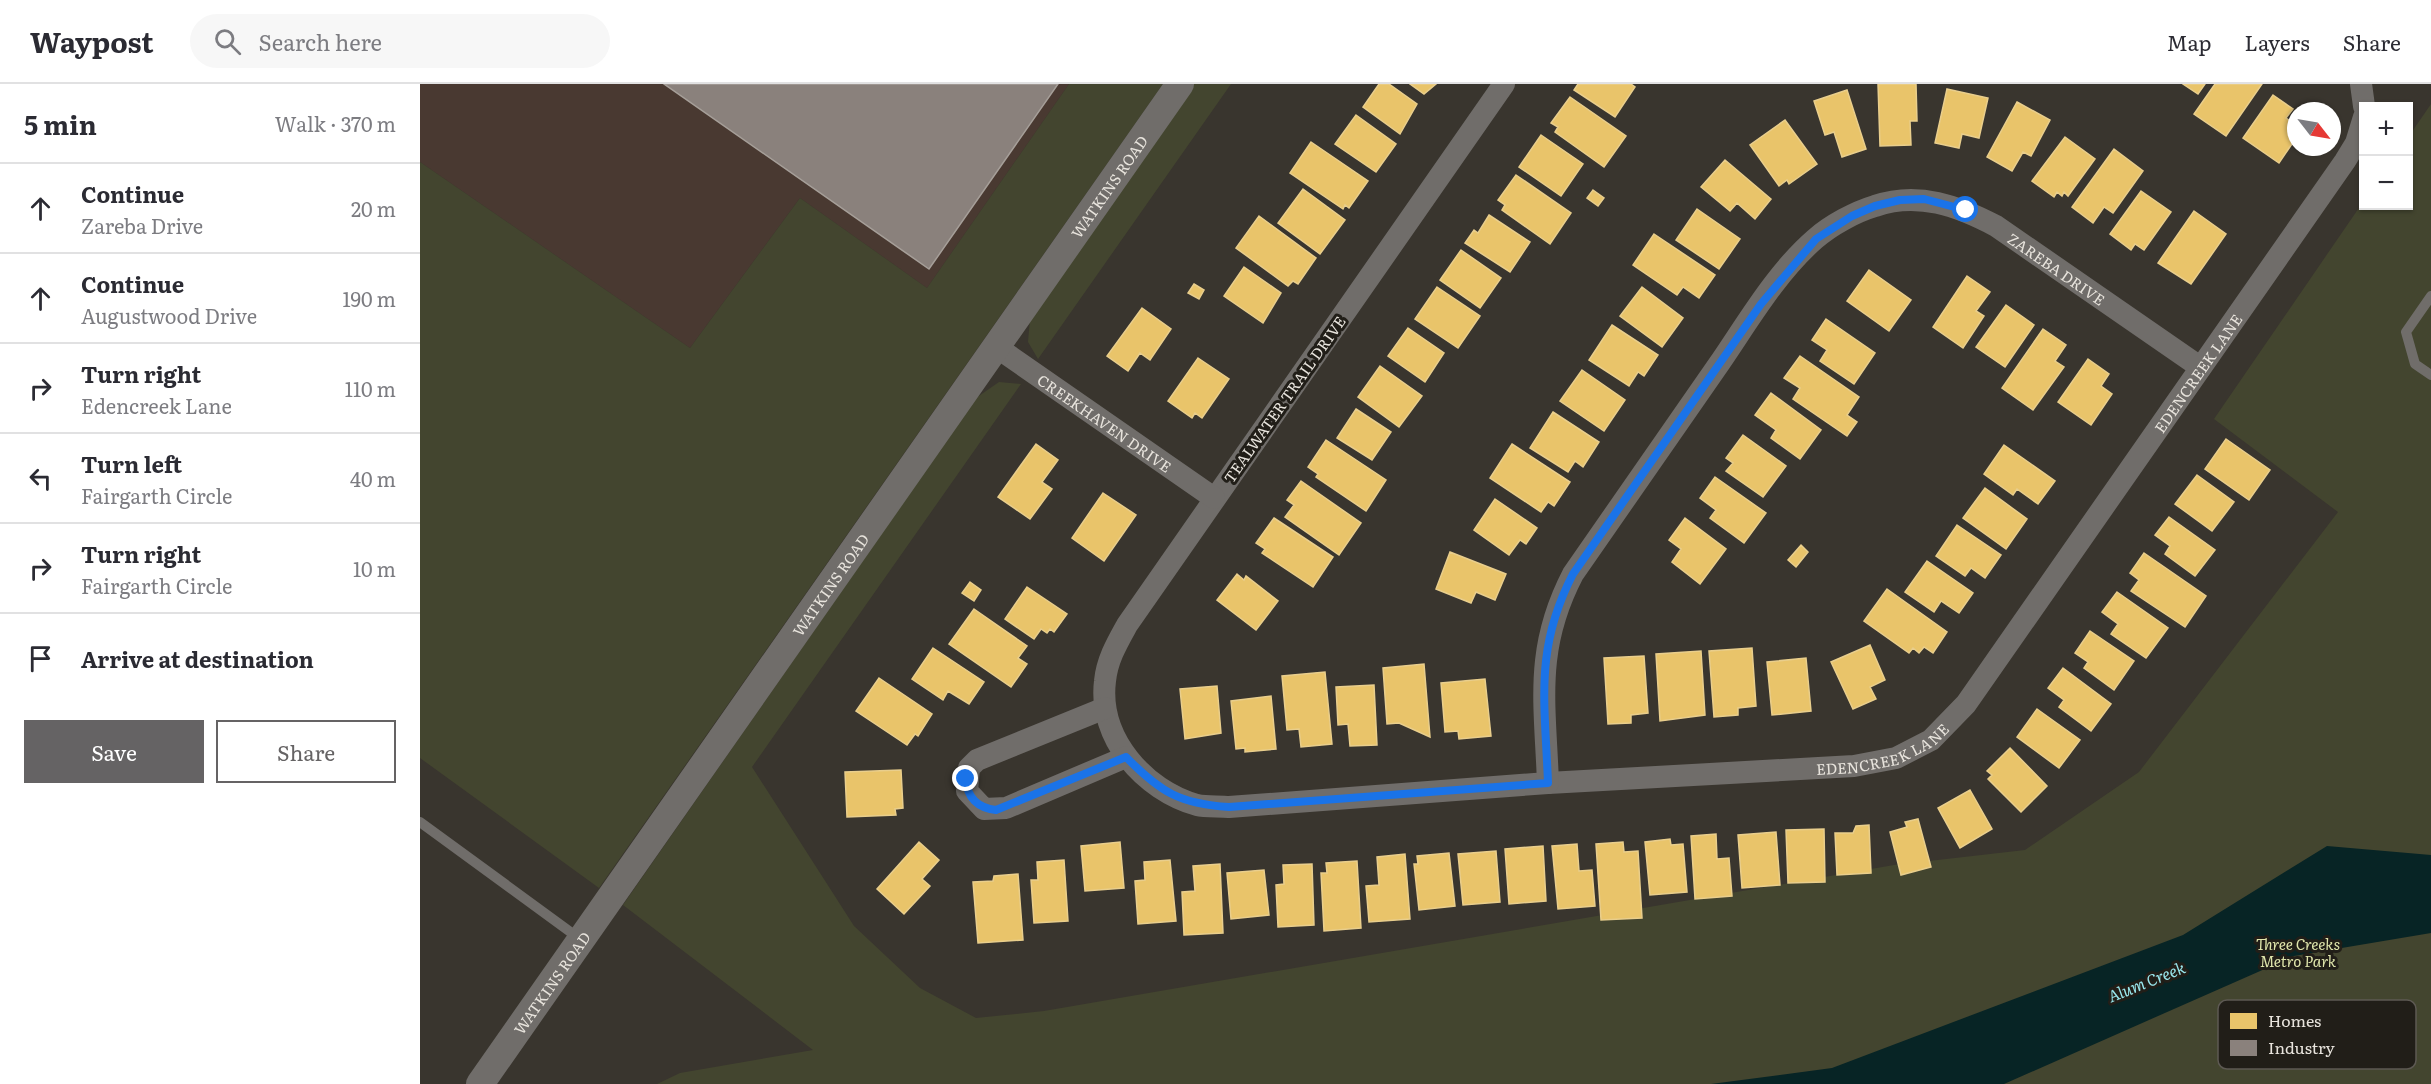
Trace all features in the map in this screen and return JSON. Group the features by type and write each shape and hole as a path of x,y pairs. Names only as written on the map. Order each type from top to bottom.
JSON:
{"street":[{"name":"WATKINS ROAD","path":"480,1084 1180,84"},
{"name":"TEALWATER TRAIL DRIVE","path":"1108,718 1107,672 1112,654 1127,625 1503,84"},
{"path":"2361,84 2363,102"},
{"name":"EDENCREEK LANE","path":"1108,718 1126,757 1146,777 1167,792 1198,805 1229,807 1548,783 1854,766 1896,758 1931,740 1966,704 2345,161 2359,133"},
{"name":"ZAREBA DRIVE","path":"1548,783 1543,672 1558,603 1573,574 1780,279 1816,239 1852,216 1875,206 1900,200 1924,199 1966,210 1996,226 2200,367"},
{"name":"CREEKHAVEN DRIVE","path":"995,346 1214,498"},
{"path":"1108,718 977,760 969,768 967,791 984,809 1006,808 1126,757"}],"lane":[{"path":"2431,296 2406,332 2415,364 2431,375"},
{"path":"420,822 581,939"}],"shaded area":[{"path":"420,84 1069,84 927,288 800,198 690,348 420,162"}],"green space":[{"path":"1069,84 1163,84 599,888 420,758 420,162 690,348 800,198 927,288"},
{"path":"1194,84 1231,84 1038,359 1028,342 1030,319"},
{"name":"Three Creeks Metro Park","path":"2431,104 2431,1084 657,1084 680,1073 813,1050 623,905 976,398 999,382 1021,384 752,767 854,926 920,988 976,1018 1044,1011 1894,865 2025,850 2139,772 2338,512 2214,419 2359,208 2359,210 2413,210 2413,130"}],"water":[{"name":"Alum Creek","path":"2327,846 2431,855 2431,933 2294,956 2004,1084 1711,1084 1832,1068 2183,935"}],"building: Homes":[{"path":"1379,84 1389,84 1417,104 1400,134 1363,107"},
{"path":"1410,84 1436,84 1424,94"},
{"path":"1578,84 1631,84 1635,87 1615,117 1574,90"},
{"path":"1878,84 1916,84 1917,121 1910,121 1911,145 1880,146"},
{"path":"2183,84 2205,84 2198,94"},
{"path":"2215,84 2262,84 2226,136 2194,114"},
{"path":"1947,89 1988,98 1979,138 1962,134 1959,148 1935,143"},
{"path":"1847,90 1866,149 1842,157 1834,132 1825,135 1814,101"},
{"path":"2273,95 2287,105 2287,151 2279,163 2243,138"},
{"path":"1570,97 1626,136 1604,167 1555,132 1558,127 1551,123"},
{"path":"2017,102 2050,120 2031,156 2023,152 2012,171 1987,157"},
{"path":"1356,115 1396,144 1376,172 1335,144"},
{"path":"1785,120 1817,164 1789,184 1787,180 1779,186 1750,145"},
{"path":"1541,135 1583,164 1561,196 1519,167"},
{"path":"2065,137 2095,159 2068,196 2064,192 2062,196 2057,192 2054,197 2032,181"},
{"path":"1311,142 1368,181 1349,208 1345,205 1343,209 1290,173"},
{"path":"2114,149 2143,171 2113,213 2104,207 2093,223 2072,207"},
{"path":"1725,160 1771,199 1755,219 1737,203 1730,211 1701,187"},
{"path":"1516,175 1571,213 1550,244 1502,210 1505,205 1498,200"},
{"path":"1303,189 1345,220 1320,254 1278,223"},
{"path":"1593,190 1604,198 1598,206 1587,198"},
{"path":"2141,191 2171,212 2144,250 2135,244 2131,250 2110,234"},
{"path":"1697,209 1740,239 1719,269 1676,240"},
{"path":"2194,211 2226,234 2191,284 2158,263"},
{"path":"1489,215 1530,242 1510,272 1465,243 1474,230 1478,233"},
{"path":"1259,216 1316,258 1298,284 1293,281 1288,286 1236,248"},
{"path":"1654,234 1715,275 1699,298 1683,287 1677,295 1633,265"},
{"path":"1461,250 1501,278 1480,308 1440,280"},
{"path":"1244,267 1281,293 1263,323 1224,296"},
{"path":"1869,270 1911,300 1889,331 1847,301"},
{"path":"1967,276 1990,292 1976,311 1984,316 1963,348 1933,327"},
{"path":"1194,284 1204,290 1199,299 1188,293"},
{"path":"1437,287 1480,316 1458,348 1415,319"},
{"path":"1642,287 1683,318 1662,347 1620,316"},
{"path":"2006,305 2034,325 2005,367 1976,347"},
{"path":"1142,308 1171,329 1150,360 1140,353 1128,371 1107,356"},
{"path":"1826,319 1875,353 1854,384 1820,361 1827,350 1812,340"},
{"path":"1612,325 1658,355 1644,376 1638,372 1629,386 1589,360"},
{"path":"1408,328 1444,353 1425,382 1388,356"},
{"path":"2043,329 2066,345 2055,361 2064,367 2033,410 2002,388"},
{"path":"1800,356 1859,397 1847,415 1857,422 1847,436 1793,399 1800,388 1784,378"},
{"path":"1198,358 1229,379 1202,418 1195,413 1192,418 1168,401"},
{"path":"2088,359 2109,374 2101,386 2112,394 2091,425 2058,402"},
{"path":"1380,366 1422,396 1399,427 1358,397"},
{"path":"1582,370 1625,400 1604,431 1560,401"},
{"path":"1771,393 1821,430 1800,459 1771,438 1776,430 1755,415"},
{"path":"1356,409 1391,432 1372,460 1337,438"},
{"path":"1553,412 1599,442 1583,467 1575,461 1568,472 1530,448"},
{"path":"1743,435 1786,466 1763,497 1726,471 1733,463 1726,458"},
{"path":"2226,439 2270,470 2249,500 2205,469"},
{"path":"1326,440 1386,480 1366,511 1316,477 1318,474 1308,467"},
{"path":"1036,444 1058,460 1042,482 1052,489 1030,519 998,497"},
{"path":"1512,444 1570,482 1554,506 1548,502 1541,512 1490,478"},
{"path":"2004,445 2055,481 2038,504 2017,489 2013,495 1984,474"},
{"path":"2197,475 2234,502 2212,531 2175,504"},
{"path":"1715,477 1766,513 1744,543 1710,518 1716,510 1700,498"},
{"path":"1301,481 1361,523 1339,555 1285,517 1294,505 1287,500"},
{"path":"1985,488 2027,519 2006,549 1963,518"},
{"path":"1103,493 1136,515 1104,561 1072,538"},
{"path":"1495,499 1537,528 1526,544 1520,540 1509,555 1474,530"},
{"path":"2169,517 2215,550 2195,576 2165,554 2170,546 2155,535"},
{"path":"1274,518 1333,557 1313,587 1262,553 1265,549 1256,543"},
{"path":"1685,518 1726,549 1700,584 1672,562 1681,549 1669,540"},
{"path":"1957,525 2001,555 1985,578 1971,568 1965,576 1936,556"},
{"path":"1801,545 1808,552 1796,567 1788,560"},
{"path":"1450,552 1506,574 1495,600 1476,592 1471,603 1436,589"},
{"path":"2144,553 2206,596 2185,627 2131,591 2139,580 2130,573"},
{"path":"1927,561 1973,593 1959,613 1941,601 1934,612 1905,592"},
{"path":"1237,574 1244,580 1246,576 1278,601 1256,630 1217,600"},
{"path":"970,582 981,590 974,601 962,593"},
{"path":"1027,587 1067,614 1054,632 1050,629 1047,633 1041,629 1034,639 1005,619"},
{"path":"1887,589 1947,632 1933,653 1924,647 1919,653 1913,648 1909,653 1864,621"},
{"path":"2117,592 2168,628 2146,658 2111,634 2118,624 2102,612"},
{"path":"974,609 1027,646 1018,658 1027,664 1011,687 949,644"},
{"path":"2090,631 2134,661 2114,690 2084,668 2088,662 2075,653"},
{"path":"1870,645 1885,680 1870,687 1876,699 1853,709 1831,662"},
{"path":"933,648 984,682 969,704 948,691 943,700 912,679"},
{"path":"1752,648 1756,706 1738,708 1738,715 1714,717 1709,651"},
{"path":"1701,651 1705,715 1660,721 1656,654"},
{"path":"1644,656 1648,713 1631,715 1631,723 1608,724 1604,658"},
{"path":"1806,658 1811,711 1772,715 1767,662"},
{"path":"1424,664 1430,737 1399,723 1387,724 1383,668"},
{"path":"2063,668 2111,704 2091,731 2059,707 2064,700 2048,688"},
{"path":"1325,672 1332,744 1301,747 1299,729 1287,730 1282,676"},
{"path":"879,678 932,714 918,736 915,734 907,745 856,711"},
{"path":"1485,679 1491,736 1459,739 1458,731 1445,732 1441,683"},
{"path":"1374,685 1377,745 1350,746 1348,724 1338,725 1336,687"},
{"path":"1217,686 1221,733 1185,739 1180,689"},
{"path":"1271,696 1276,749 1245,752 1245,748 1236,749 1231,701"},
{"path":"2037,709 2080,740 2059,768 2017,737"},
{"path":"2010,748 2047,786 2021,812 1988,779 1992,775 1987,771"},
{"path":"901,770 903,808 895,809 896,815 847,817 845,772"},
{"path":"1970,790 1992,829 1960,848 1938,808"},
{"path":"1918,819 1931,867 1901,875 1890,832 1907,827 1905,822"},
{"path":"1869,825 1871,873 1837,875 1835,833 1853,833 1856,826"},
{"path":"1824,829 1825,882 1788,883 1786,830"},
{"path":"1776,832 1780,885 1742,888 1738,835"},
{"path":"1716,834 1717,859 1729,858 1732,896 1695,899 1691,836"},
{"path":"1670,839 1671,845 1683,844 1687,892 1650,895 1645,842"},
{"path":"919,842 939,860 922,879 930,886 904,914 877,889"},
{"path":"1120,842 1124,888 1085,891 1081,846"},
{"path":"1623,842 1624,852 1638,851 1642,918 1601,920 1596,844"},
{"path":"1577,844 1579,871 1592,870 1595,906 1558,909 1552,846"},
{"path":"1543,846 1546,901 1509,904 1505,849"},
{"path":"1496,851 1500,902 1463,905 1458,854"},
{"path":"1449,853 1455,906 1419,910 1414,864 1418,864 1417,856"},
{"path":"1405,854 1410,919 1369,922 1366,886 1379,885 1377,857"},
{"path":"1064,860 1068,921 1034,923 1031,880 1038,880 1037,862"},
{"path":"1170,860 1176,921 1138,924 1135,881 1145,880 1144,862"},
{"path":"1357,861 1361,928 1324,931 1321,873 1327,873 1326,863"},
{"path":"1220,864 1223,933 1184,935 1182,892 1195,891 1193,866"},
{"path":"1312,864 1314,925 1278,927 1276,885 1284,884 1283,865"},
{"path":"1264,870 1269,915 1231,919 1227,873"},
{"path":"1018,874 1023,940 978,943 973,882 993,881 994,876"}],"building: Industry":[{"path":"664,84 1058,84 929,269"}],"route":[{"path":"966,779 967,791 974,801 984,809 996,810 1006,808 1126,757 1146,777 1167,792 1198,805 1229,807 1548,783 1543,672 1558,603 1573,574 1761,304 1816,239 1852,216 1875,206 1900,200 1924,199 1966,210"}]}
